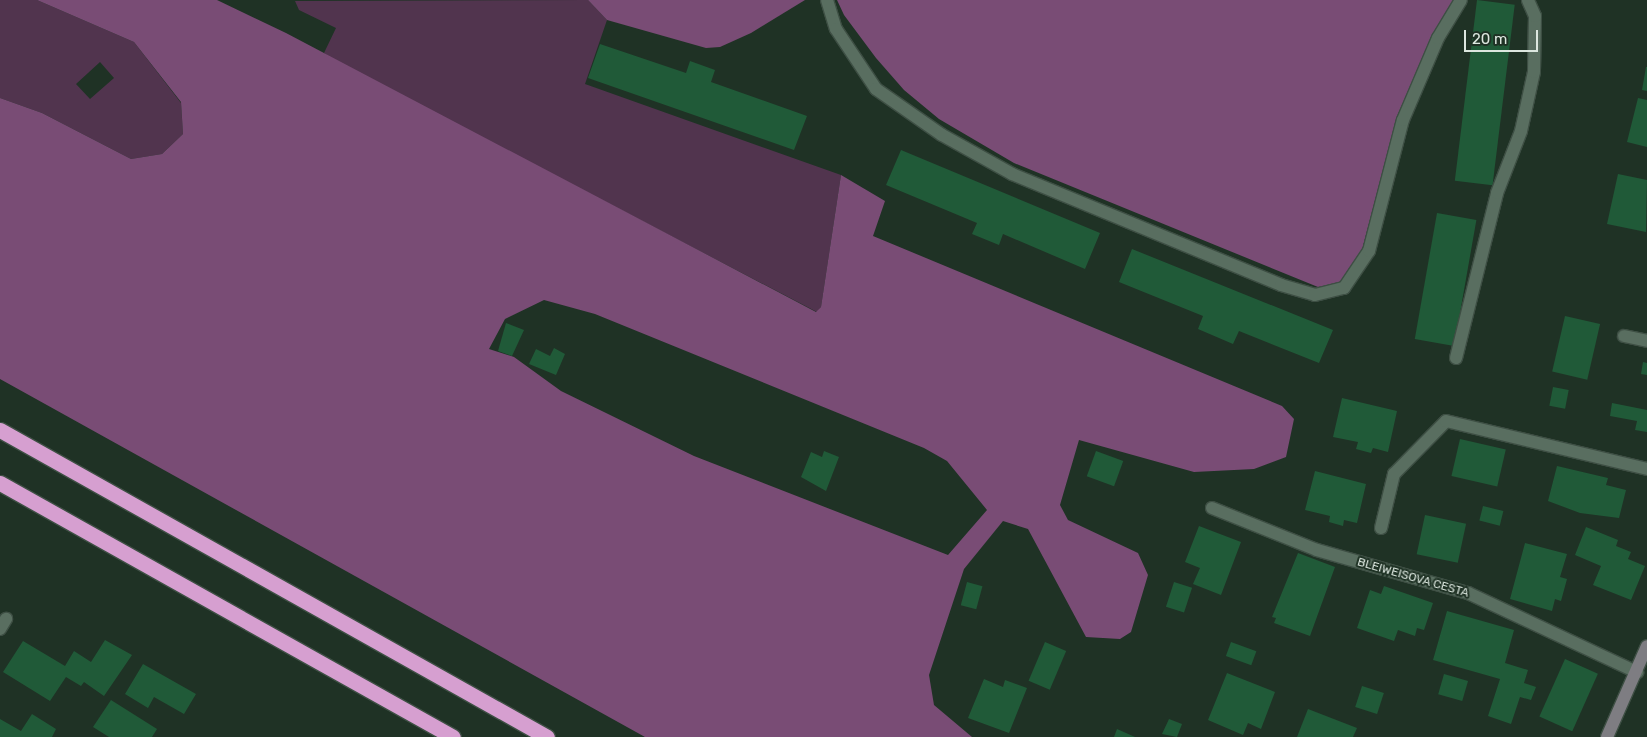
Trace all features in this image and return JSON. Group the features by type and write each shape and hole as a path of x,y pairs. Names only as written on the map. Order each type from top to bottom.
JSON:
{"highway":[{"path":"0,430 547,737"},
{"path":"0,483 452,737"}],"main road":[{"path":"1607,737 1647,646"}],"street":[{"path":"827,0 836,29 876,89 942,135 1012,174 1281,285 1315,295 1344,288 1369,251 1403,120 1438,38 1461,0"},
{"path":"1456,358 1497,194 1521,131 1534,72 1535,16 1528,0"},
{"path":"1624,336 1647,342"},
{"path":"1381,528 1394,474 1446,421 1647,469"},
{"name":"BLEIWEISOVA CESTA","path":"1212,508 1317,550 1468,593 1637,672"}],"shaded area":[{"path":"0,0 37,0 134,42 181,103 183,134 162,154 131,159 42,113 0,98","holes":["100,62 114,78 90,99 76,84"]},
{"path":"37,0 217,0 286,33 816,312 821,307 841,175 885,201 873,236 1282,406 1294,419 1286,457 1254,469 1194,472 1079,440 1060,505 1068,520 1138,553 1148,575 1131,632 1120,639 1086,637 1028,529 1003,521 964,569 929,675 934,705 972,737 645,737 0,379 0,98 42,113 131,159 162,154 183,134 181,102 134,42","holes":["544,300 595,314 924,448 947,461 987,510 948,555 694,456 561,391 514,357 489,349 505,319"]},
{"path":"588,0 607,20 585,84 841,175 821,307 817,312 337,62 324,53 336,28 299,10 295,1"},
{"path":"588,0 805,0 751,33 720,47 706,48 607,20"},
{"path":"837,0 1456,0 1433,36 1398,114 1362,250 1339,284 1318,287 1014,163 939,119 904,90 876,58 844,15"}],"building":[{"path":"1477,0 1515,5 1493,185 1455,181"},
{"path":"600,44 686,73 690,61 715,70 711,82 807,116 794,150 588,78"},
{"path":"1647,67 1647,91 1642,90"},
{"path":"1638,98 1647,100 1647,147 1627,142"},
{"path":"901,150 1100,233 1085,269 1003,234 999,245 972,234 977,223 886,185"},
{"path":"1618,174 1647,180 1646,232 1607,224"},
{"path":"1437,213 1476,220 1454,346 1415,339"},
{"path":"1132,249 1333,330 1319,363 1239,331 1233,344 1198,329 1203,316 1119,282"},
{"path":"1565,316 1600,324 1587,380 1552,372"},
{"path":"506,323 524,330 512,356 498,351"},
{"path":"554,348 565,354 556,375 529,364 536,349 550,356"},
{"path":"1643,362 1647,363 1647,375 1641,374"},
{"path":"1553,387 1569,390 1565,409 1549,406"},
{"path":"1342,398 1397,411 1388,452 1373,448 1371,453 1356,449 1358,442 1333,437"},
{"path":"1612,403 1647,410 1647,432 1635,430 1637,421 1610,416"},
{"path":"1460,439 1506,450 1497,487 1451,476"},
{"path":"824,451 839,457 826,491 801,477 811,452 822,457"},
{"path":"1096,451 1123,461 1114,486 1087,476"},
{"path":"1557,466 1608,478 1606,485 1626,490 1619,518 1580,513 1548,501"},
{"path":"1315,471 1366,484 1357,523 1344,520 1343,526 1329,522 1330,516 1305,510"},
{"path":"1483,506 1503,511 1500,526 1479,521"},
{"path":"1425,515 1466,524 1458,563 1417,554"},
{"path":"1199,526 1241,542 1221,595 1193,584 1200,568 1185,562"},
{"path":"1586,527 1618,540 1616,546 1631,552 1628,559 1645,566 1631,600 1593,585 1601,566 1575,555"},
{"path":"1525,543 1567,554 1560,577 1567,579 1561,601 1555,599 1552,611 1510,599"},
{"path":"1298,553 1335,567 1310,636 1274,623 1276,618 1272,617"},
{"path":"967,582 982,586 976,609 961,605"},
{"path":"1174,582 1192,588 1184,613 1166,607"},
{"path":"1384,586 1433,603 1424,630 1417,628 1415,636 1398,630 1394,641 1357,628 1370,590 1381,594"},
{"path":"1447,611 1514,630 1505,663 1528,670 1524,683 1536,687 1531,700 1520,697 1511,724 1488,716 1500,679 1433,660"},
{"path":"105,640 132,655 104,696 84,682 81,686 66,677 50,701 3,672 23,641 65,666 74,651 91,662"},
{"path":"1045,642 1066,651 1050,690 1029,681"},
{"path":"1231,642 1256,651 1251,665 1226,656"},
{"path":"1565,659 1598,674 1572,731 1539,717"},
{"path":"143,664 196,694 184,714 154,697 148,708 125,694"},
{"path":"1227,673 1275,692 1261,729 1248,723 1243,735 1208,720"},
{"path":"1444,674 1468,681 1462,701 1438,694"},
{"path":"984,679 1003,687 1005,680 1027,688 1009,733 968,718"},
{"path":"1362,686 1384,693 1377,714 1355,707"},
{"path":"111,700 157,729 152,737 109,737 93,727"},
{"path":"1308,709 1357,728 1353,737 1297,737"},
{"path":"32,714 56,729 52,737 0,737 0,719 21,731"},
{"path":"1169,719 1182,724 1177,737 1162,734"},
{"path":"1117,729 1135,737 1114,737"}]}
